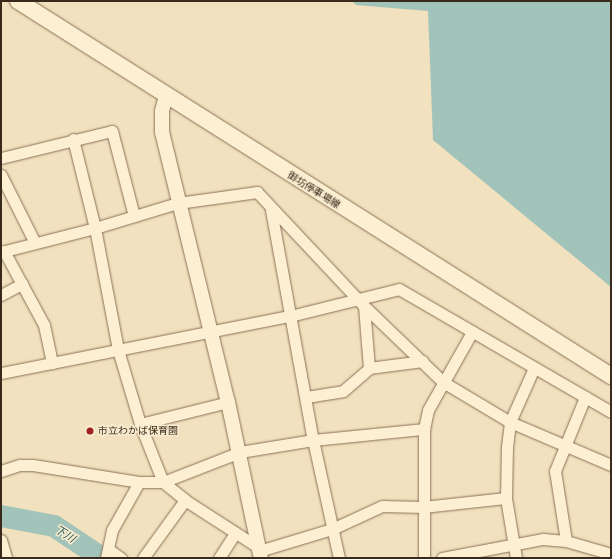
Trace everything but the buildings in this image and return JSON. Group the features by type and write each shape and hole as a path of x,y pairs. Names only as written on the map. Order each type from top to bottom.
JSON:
{"main road":[{"name":"御坊停車場線","path":"18,1 611,376"}],"street":[{"path":"166,96 162,111 162,132 240,452 259,552"},
{"path":"1,158 73,139 112,131 134,216"},
{"path":"73,139 95,228 118,350 140,424 163,482 185,500 235,533 259,552"},
{"path":"1,175 35,243"},
{"path":"52,363 44,325 3,251 95,228 178,202 257,192 271,210 361,303 423,360 443,382 510,422 611,465"},
{"path":"271,210 313,440 339,558"},
{"path":"1,295 22,284"},
{"path":"1,373 210,331 361,303 398,289 611,412"},
{"path":"361,303 369,368"},
{"path":"424,558 424,429 428,410 472,332"},
{"path":"306,397 343,391 369,368 423,360"},
{"path":"516,558 506,498 510,422 534,368"},
{"path":"566,541 555,471 563,445 585,397"},
{"path":"140,424 228,402"},
{"path":"1,471 20,465 33,465 139,482 163,482 240,452 313,440 424,429"},
{"path":"121,558 107,554 112,530 139,482"},
{"path":"259,552 332,529 382,506 423,507 506,498"},
{"path":"143,558 185,500"},
{"path":"219,558 235,533"},
{"path":"442,558 514,546 544,539 566,541 611,556"},
{"path":"1,540 6,558"}],"water":[{"path":"352,1 611,1 611,287 433,140 428,11 356,5"}],"waterway":[{"name":"下川","path":"1,516 54,526 102,558"}],"place":[{"name":"市立わかば保育園","path":"90,431"}]}
